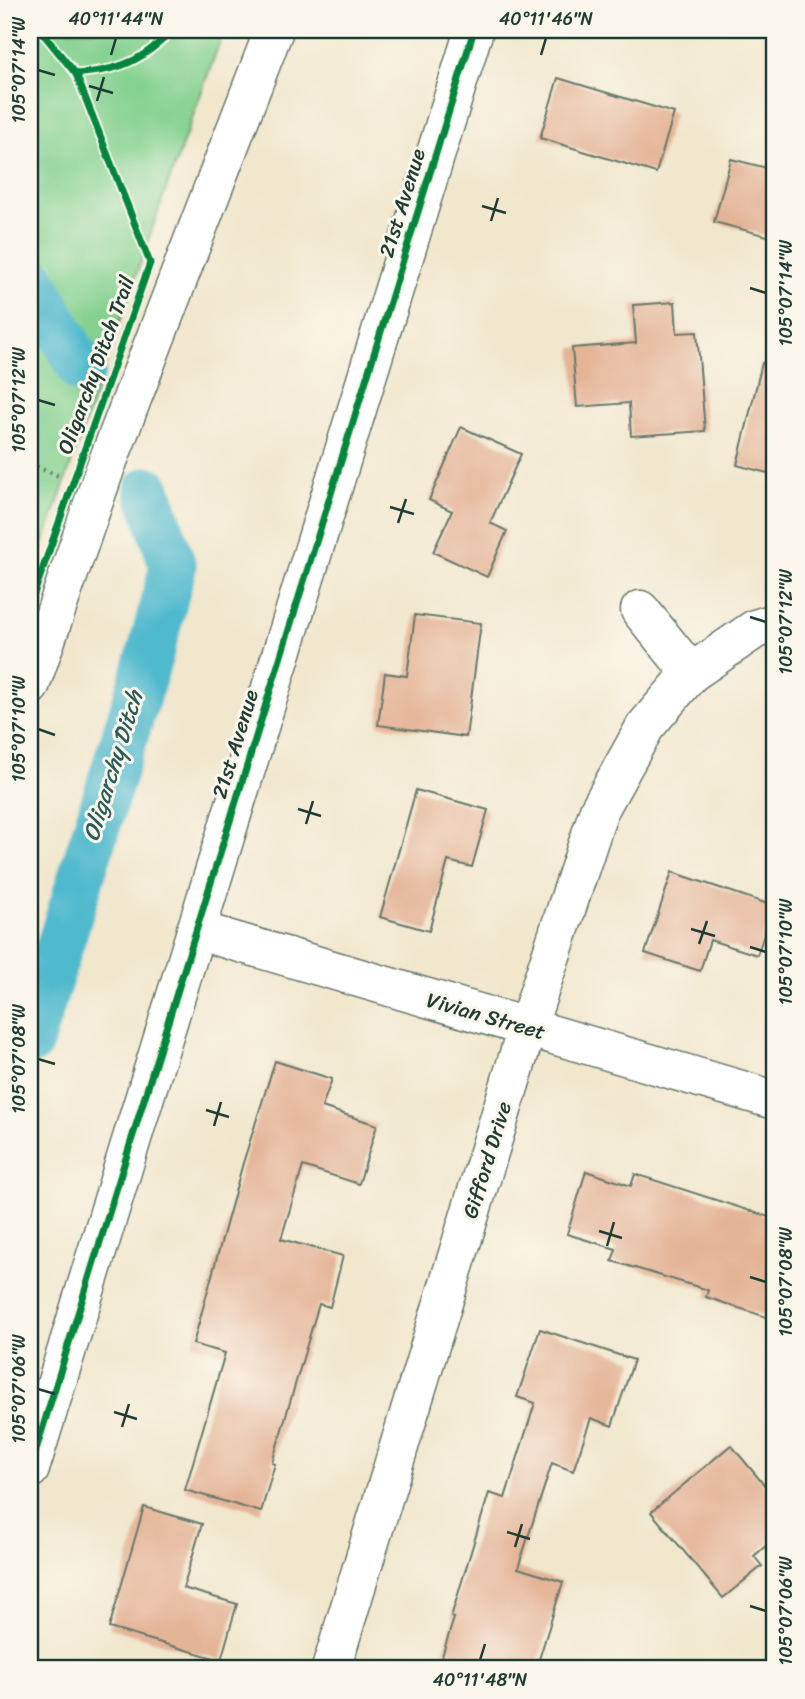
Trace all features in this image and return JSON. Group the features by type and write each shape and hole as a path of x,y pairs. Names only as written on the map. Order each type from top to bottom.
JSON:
{"street":[{"path":"30,686 105,469 274,30"},
{"name":"21st Avenue","path":"30,1469 474,30"},
{"path":"640,610 691,673"},
{"name":"Gifford Drive","path":"331,1669 527,1028 599,810 645,727 691,673 755,629 775,623"},
{"name":"Vivian Street","path":"196,930 775,1100"}],"path":[{"path":"30,464 62,477"}],"green space":[{"path":"30,30 224,30 30,583"}],"building":[{"path":"558,78 674,113 656,173 540,138"},
{"path":"731,159 775,170 775,238 714,222"},
{"path":"675,302 677,333 697,332 705,431 631,436 629,403 577,407 572,348 636,343 633,305"},
{"path":"762,363 775,365 775,475 737,465"},
{"path":"461,427 521,454 490,523 507,531 487,577 433,552 452,511 429,500"},
{"path":"415,615 481,623 466,737 378,725 385,673 407,676"},
{"path":"416,790 488,810 472,867 448,861 429,931 380,917"},
{"path":"672,872 774,906 757,955 710,940 700,971 645,953"},
{"path":"275,1061 332,1079 322,1107 377,1125 359,1184 303,1166 281,1239 343,1256 330,1307 319,1304 272,1463 275,1464 261,1512 185,1490 225,1353 193,1344 243,1163"},
{"path":"586,1171 631,1186 635,1174 775,1219 775,1320 706,1297 708,1290 612,1261 616,1249 567,1234"},
{"path":"540,1329 634,1360 612,1426 591,1418 573,1471 552,1463 518,1568 563,1582 536,1669 438,1669 489,1493 505,1498 535,1403 517,1397"},
{"path":"731,1445 775,1498 775,1538 754,1556 762,1566 723,1598 651,1512"},
{"path":"144,1507 202,1524 183,1588 237,1604 221,1660 109,1628"}],"waterway":[{"name":"Oligarchy Ditch","path":"30,276 82,370"},
{"name":"Oligarchy Ditch","path":"30,1042 150,655 173,567 148,490"}],"cycle path":[{"name":"Oligarchy Ditch Trail","path":"30,605 150,263 76,74 40,30"},
{"path":"76,74 110,69 130,62 174,30"},
{"path":"30,1469 474,30"}]}
